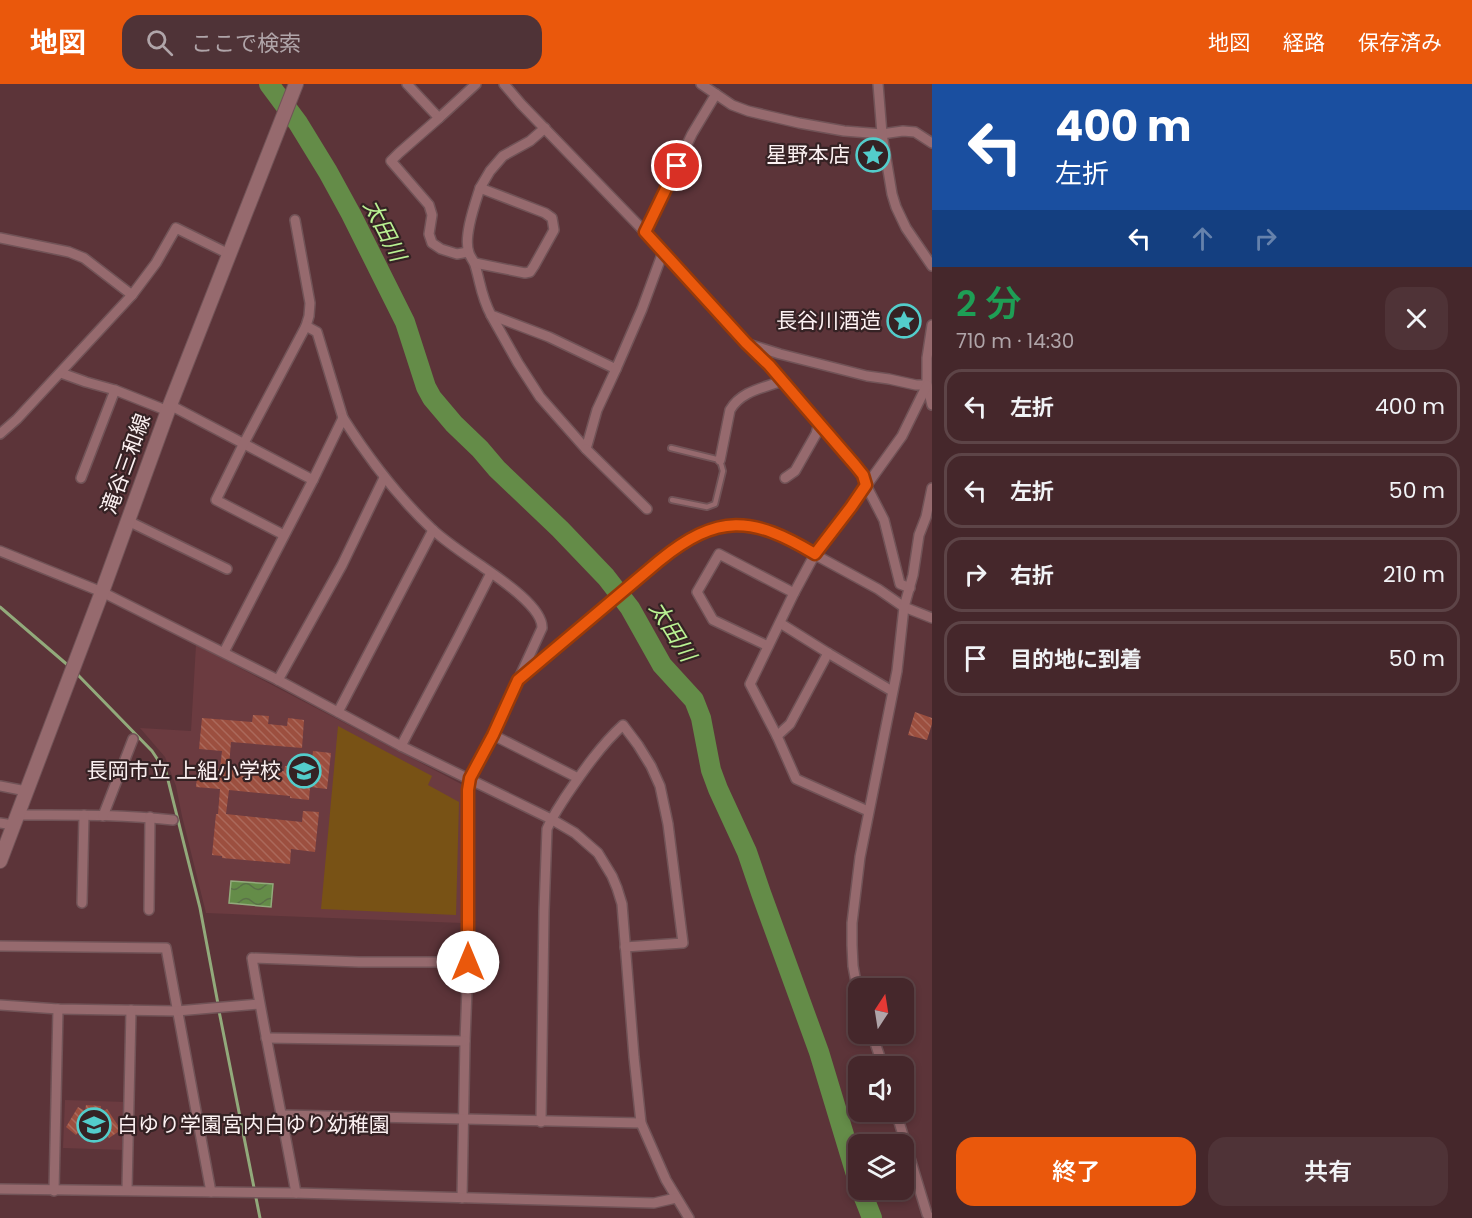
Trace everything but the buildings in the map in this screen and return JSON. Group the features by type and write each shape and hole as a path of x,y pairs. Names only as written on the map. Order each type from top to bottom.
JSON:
{"main road":[{"name":"滝谷三和線","path":"0,861 10,821 26,791 169,408 296,84"}],"street":[{"path":"407,84 439,118"},
{"path":"468,252 457,254 441,249 432,243 429,234 432,215 429,205 392,161 476,84"},
{"path":"504,84 769,365 863,475 884,520 900,584 910,588"},
{"path":"701,84 732,105 748,111 844,131 882,134 915,132 932,143"},
{"path":"878,84 882,134 892,194 906,228 932,266"},
{"path":"645,232 692,134 716,94"},
{"path":"545,128 530,141 503,156 490,171 480,188 471,215 468,252 475,263 484,300 491,315 540,398 586,449 647,509"},
{"path":"475,263 530,272 554,230 552,218 545,213 480,188"},
{"path":"284,535 216,500 306,326 309,316 310,303 296,220"},
{"path":"0,434 61,373 132,295 156,263 176,228 229,254"},
{"path":"0,238 69,252 84,258 132,295"},
{"path":"586,449 597,410 642,309 663,252"},
{"path":"491,315 549,337 616,369"},
{"path":"868,811 796,779 750,684 815,554 902,436 927,385 929,372 927,358 932,325"},
{"path":"306,326 317,332 343,418 384,478 433,530 515,590 529,603 542,622 542,628 493,735 470,778 462,1197"},
{"path":"746,343 867,376 927,385"},
{"path":"61,373 169,408 313,480"},
{"path":"720,460 733,405 740,398 761,387 782,381"},
{"path":"927,385 932,405"},
{"path":"81,478 115,390"},
{"path":"224,652 343,418"},
{"path":"785,478 795,471 816,434 819,423"},
{"path":"278,680 342,565 384,478"},
{"path":"855,978 852,923 860,857 899,654 904,607 910,588 918,535 926,517 932,488"},
{"path":"128,521 227,569"},
{"path":"518,680 682,543 717,527 730,525 759,528 776,533 878,589 904,607 932,618"},
{"path":"338,712 433,530"},
{"path":"0,551 102,592 224,652 401,746 551,819 588,843 598,853 612,876 622,904 641,1124 655,1158 689,1218"},
{"path":"768,646 713,620 697,592 719,554 794,593"},
{"path":"401,746 491,573"},
{"path":"780,623 892,691"},
{"path":"777,736 790,724 828,653"},
{"path":"541,1122 547,829 578,778 623,725 651,766 660,786 668,824 683,943 626,947"},
{"path":"493,735 578,778"},
{"path":"103,816 133,738"},
{"path":"0,786 26,791"},
{"path":"82,903 84,815"},
{"path":"10,821 84,815 172,820"},
{"path":"149,910 150,818"},
{"path":"0,946 166,948 211,1192"},
{"path":"296,1193 252,958 359,962 468,962"},
{"path":"0,1005 58,1009 177,1011 260,1004"},
{"path":"54,1191 58,1009"},
{"path":"127,1190 131,1010"},
{"path":"266,1038 465,1041"},
{"path":"282,1115 641,1124"},
{"path":"899,1122 930,1218"},
{"path":"0,1189 296,1193 654,1203 676,1198"}],"lane":[{"path":"671,448 720,460 723,471 715,504 707,507 672,500"}],"shaded area":[{"name":"長岡市立 上組小学校","path":"196,645 463,785 462,923 206,913 176,786 165,757 140,728 191,731"},
{"path":"338,726 432,776 428,785 459,802 456,915 321,909"},
{"name":"白ゆり学園宮内白ゆり幼稚園","path":"65,1100 126,1102 124,1150 63,1148"}],"water":[{"path":"231,881 273,884 271,907 229,903"}],"waterway":[{"name":"太田川","path":"269,84 298,123 351,214 405,322 426,387 432,398 497,469 606,577 630,608 662,665 694,700 701,718 711,770 747,852 819,1052 848,1148"},
{"path":"0,607 70,667"},
{"path":"77,674 152,751 166,772 200,908 218,1004"},
{"path":"219,1011 260,1218"},
{"name":"太田川","path":"865,1200 872,1218"}],"place":[{"name":"星野本店","path":"873,155"},
{"name":"長谷川酒造","path":"904,321"},
{"name":"長岡市立 上組小学校","path":"304,771"},
{"name":"白ゆり学園宮内白ゆり幼稚園","path":"94,1125"}],"route":[{"path":"468,962 468,790 470,778 518,680 682,543 717,527 730,525 759,528 776,533 815,554 866,485 863,475 855,465 769,365 746,343 645,232 677,166"}]}
